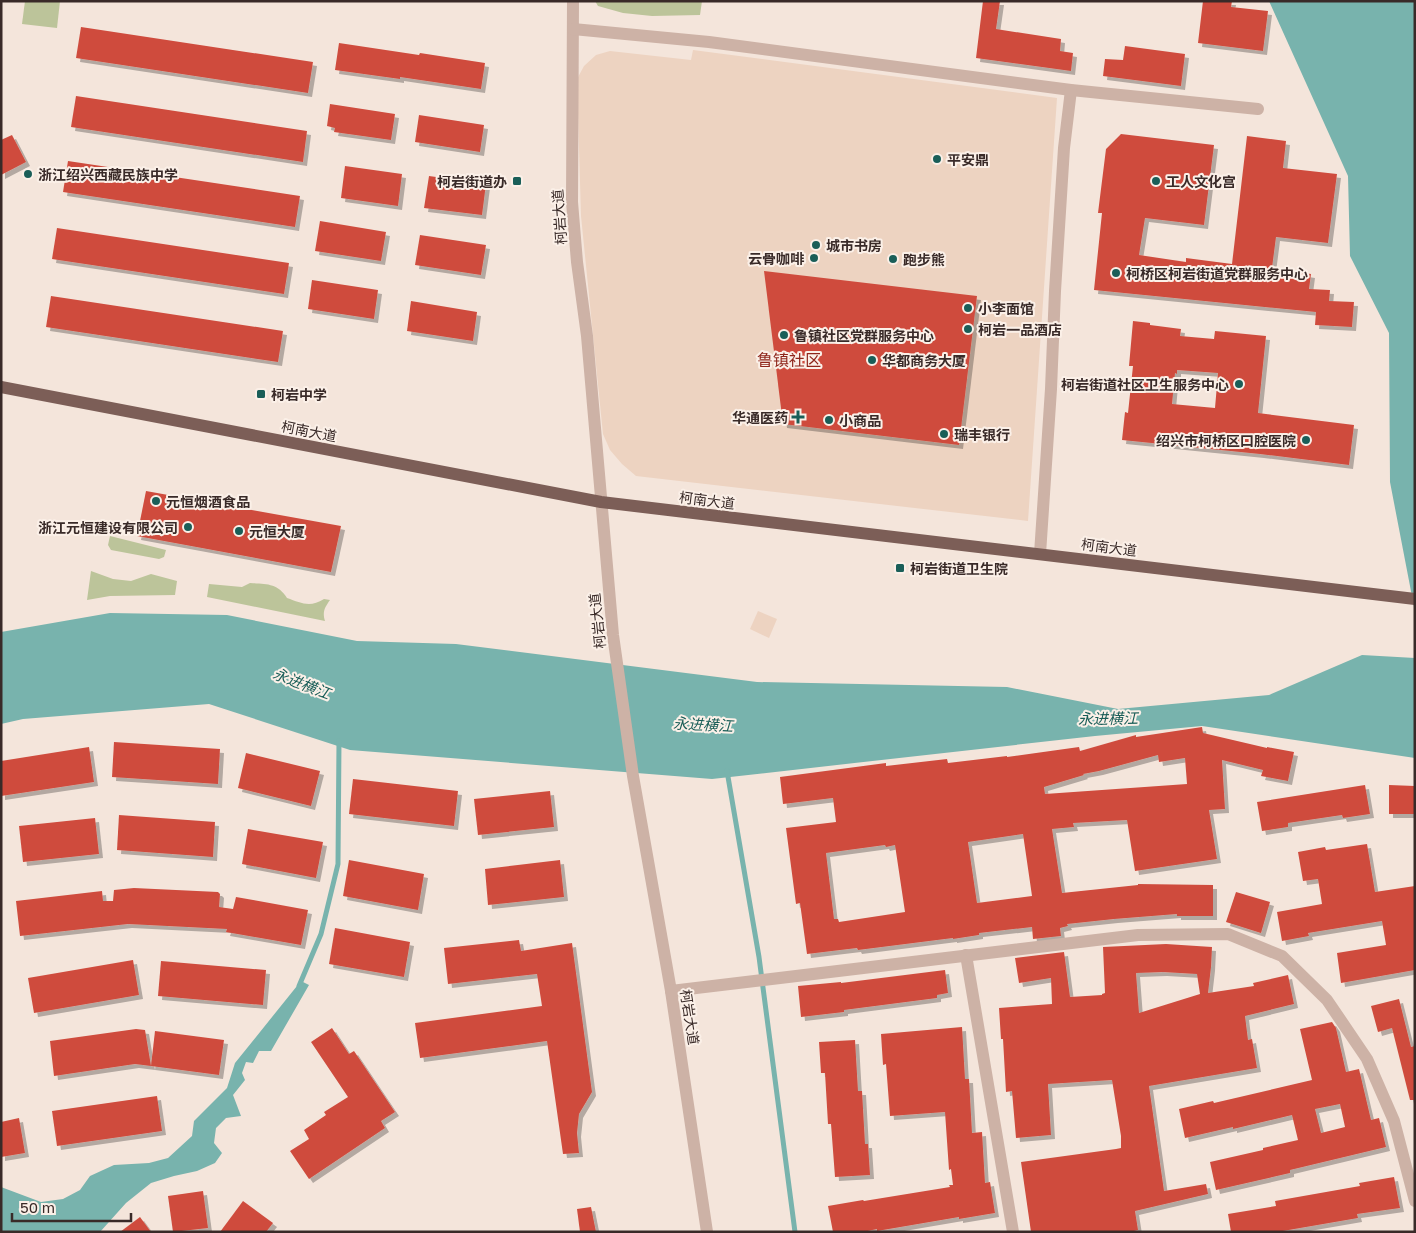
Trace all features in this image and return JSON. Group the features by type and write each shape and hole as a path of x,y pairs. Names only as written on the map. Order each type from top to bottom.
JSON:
{"main road":[{"name":"柯南大道","path":"1,387 601,502 1415,599"}],"street":[{"name":"柯岩大道","path":"573,1 572,202 577,262 587,336 613,635 633,776 671,992 707,1232"},
{"path":"573,29 728,44 1071,90 1258,110"},
{"path":"1040,554 1052,389 1055,291 1064,148 1071,90"},
{"path":"671,992 1138,935 1228,934 1282,956 1327,1000 1367,1059 1394,1121 1415,1201"},
{"path":"966,955 1014,1232"}],"green space":[{"path":"25,1 60,1 57,28 22,24"},
{"path":"595,1 702,1 700,15 652,16 623,13 598,6"},
{"path":"110,536 166,550 164,557 159,559 111,550 108,545"},
{"path":"91,571 113,579 131,581 151,574 177,581 175,595 110,596 87,600"},
{"path":"250,583 276,587 287,598 301,603 310,604 324,599 330,600 324,610 325,621 207,597 209,584 242,587"}],"shaded area":[{"path":"693,50 1057,98 1028,521 636,476 610,450 603,434 581,216 577,79 584,66 596,55 610,51 691,60"},
{"path":"758,611 777,619 769,638 750,629"}],"water":[{"path":"1269,1 1415,1 1415,612 1390,482 1389,333 1350,256 1348,176"},
{"name":"永进横江","path":"110,613 227,615 357,641 456,644 757,682 1007,687 1118,709 1269,695 1362,655 1415,658 1415,758 1202,726 1095,736 712,779 350,750 209,704 23,719 1,724 1,632"},
{"path":"301,981 309,985 271,1051 259,1051 253,1063 246,1062 242,1073 245,1080 233,1095 241,1116 226,1118 216,1128 214,1143 222,1153 215,1163 197,1171 151,1183 126,1203 100,1232 1,1232 1,1187 41,1202 63,1199 80,1190 90,1176 114,1165 149,1163 168,1158 192,1136 194,1121 227,1088 235,1063"}],"building":[{"path":"983,1 1000,1 996,29 1061,39 1060,51 1073,53 1071,71 976,58"},
{"path":"1203,1 1232,1 1231,7 1268,11 1263,51 1198,43"},
{"path":"81,27 313,62 308,93 76,58"},
{"path":"339,43 485,63 481,89 335,70"},
{"path":"1125,46 1185,54 1181,86 1103,76 1105,59 1123,60"},
{"path":"76,96 307,131 303,162 71,127"},
{"path":"330,104 395,114 391,140 334,132 335,128 327,126"},
{"path":"419,115 484,125 480,152 415,142"},
{"path":"1121,134 1214,145 1204,225 1145,218 1139,255 1186,262 1186,258 1232,264 1247,136 1286,141 1283,168 1337,174 1328,243 1276,237 1272,268 1311,274 1309,289 1330,290 1329,301 1354,302 1352,327 1315,325 1316,312 1094,290 1102,213 1098,213 1106,149"},
{"path":"12,135 26,162 1,175 1,140"},
{"path":"68,161 300,196 295,227 63,192"},
{"path":"345,166 402,174 398,206 341,198"},
{"path":"429,176 486,184 482,215 424,208"},
{"path":"320,221 386,232 381,261 315,251"},
{"path":"57,228 289,263 284,294 52,259"},
{"path":"420,235 486,245 481,275 415,265"},
{"name":"华都商务大厦","path":"764,271 977,296 959,445 783,424"},
{"path":"312,280 378,290 374,319 308,309"},
{"path":"51,296 283,331 278,362 46,327"},
{"path":"411,301 477,312 473,341 407,331"},
{"name":"柯岩街道社区卫生服务中心","path":"1133,321 1181,329 1180,336 1214,339 1215,331 1266,336 1258,413 1354,425 1349,465 1122,440 1125,412 1128,413 1133,366 1129,366","holes":["1177,370 1218,373 1215,408 1172,404 1175,373 1177,374"]},
{"name":"元恒大厦","path":"146,491 341,526 331,572 137,536"},
{"path":"1202,727 1203,733 1267,748 1294,752 1288,781 1261,776 1263,770 1222,760 1225,809 1209,810 1217,859 1135,871 1127,820 1073,823 1074,827 1052,829 1062,893 1138,884 1213,885 1213,916 1177,916 1177,914 1114,919 1067,924 1068,926 1060,928 1061,936 1033,939 1032,927 979,933 979,935 953,939 807,954 800,903 796,904 786,828 836,822 833,798 783,804 780,777 886,763 886,766 947,759 948,763 1079,747 1080,751 1136,735 1136,737","holes":["1158,755 1159,762 1185,758 1187,784 1045,794 1044,787 1083,774","1023,834 1032,896 977,903 968,842","895,845 905,912 839,922 838,919 834,919 826,853"]},
{"path":"114,742 220,749 218,784 112,777"},
{"path":"89,747 94,782 1,796 1,761"},
{"path":"246,753 320,771 311,806 238,788"},
{"path":"353,779 458,791 454,826 349,814"},
{"path":"1365,785 1370,814 1343,818 1342,815 1288,823 1288,827 1262,831 1257,802"},
{"path":"1389,785 1415,786 1415,814 1389,814"},
{"path":"550,791 554,827 478,835 474,799"},
{"path":"119,815 215,822 213,857 117,850"},
{"path":"95,818 99,854 23,862 19,826"},
{"path":"248,829 323,842 316,878 242,864"},
{"path":"1367,844 1375,892 1415,886 1415,970 1341,983 1337,953 1386,945 1382,921 1308,933 1309,936 1282,941 1277,912 1322,904 1318,879 1303,881 1298,852 1325,847 1326,850"},
{"path":"349,860 424,874 418,910 343,896"},
{"path":"560,860 564,897 488,905 485,869"},
{"path":"134,888 218,892 220,894 219,907 233,909 236,897 308,910 301,945 226,932 227,929 128,924 20,936 16,901 102,891 103,901 113,901 114,890"},
{"path":"1236,892 1270,902 1261,933 1226,922"},
{"path":"335,928 410,942 404,977 329,964"},
{"path":"519,940 521,951 572,943 592,1092 579,1114 577,1133 579,1153 563,1154 547,1041 420,1058 415,1023 542,1006 537,974 448,984 444,948"},
{"path":"1166,944 1212,947 1208,993 1254,986 1253,983 1288,975 1294,1004 1245,1016 1248,1040 1252,1039 1257,1068 1149,1086 1164,1191 1206,1184 1208,1194 1135,1211 1138,1230 1130,1232 1031,1232 1021,1162 1121,1148 1121,1136 1112,1080 1048,1084 1051,1135 1016,1138 1012,1091 1006,1092 999,1008 1052,1004 1051,978 1019,983 1015,958 1064,952 1070,997 1102,995 1105,993 1103,947","holes":["1136,973 1197,974 1200,994 1139,1013"]},
{"path":"133,960 139,995 34,1013 28,978"},
{"path":"161,961 266,970 263,1005 158,996"},
{"path":"945,970 948,993 937,995 937,998 801,1017 798,986 841,983"},
{"path":"1399,999 1411,1047 1415,1046 1415,1100 1410,1100 1392,1028 1378,1032 1371,1006"},
{"path":"1332,1022 1336,1028 1346,1072 1359,1069 1371,1120 1379,1118 1386,1147 1290,1170 1290,1173 1216,1190 1210,1162 1298,1140 1292,1115 1185,1138 1179,1109 1213,1101 1214,1103 1312,1080 1300,1029","holes":["1340,1104 1345,1127 1321,1133 1315,1109"]},
{"path":"962,1027 965,1079 969,1079 972,1133 982,1132 985,1183 990,1182 995,1213 877,1231 877,1229 863,1232 833,1232 828,1206 953,1185 951,1169 949,1170 945,1112 890,1116 886,1064 883,1065 881,1034"},
{"path":"332,1028 349,1054 354,1051 395,1112 381,1121 385,1128 309,1179 290,1151 309,1139 304,1130 326,1115 324,1112 348,1097 311,1042"},
{"path":"136,1029 145,1030 151,1066 135,1064 54,1076 50,1041"},
{"path":"155,1031 224,1040 219,1075 151,1066"},
{"path":"855,1040 858,1091 862,1091 865,1144 868,1144 870,1175 835,1177 831,1124 828,1124 825,1073 821,1073 819,1042"},
{"path":"157,1096 162,1131 57,1146 52,1111"},
{"path":"19,1118 25,1153 1,1157 1,1122"},
{"path":"1394,1177 1400,1208 1357,1214 1358,1218 1277,1232 1231,1232 1228,1214 1276,1206 1275,1201 1360,1186 1359,1183"},
{"path":"203,1191 208,1228 173,1232 168,1196"},
{"path":"243,1201 273,1223 266,1232 220,1232"},
{"path":"591,1207 596,1232 580,1232 577,1209"},
{"path":"140,1217 151,1232 120,1232"}],"waterway":[{"path":"299,986 321,934 338,864 339,741"},
{"path":"727,771 759,957 795,1232"}],"place":[{"name":"平安鼎","path":"937,159"},
{"name":"浙江绍兴西藏民族中学","path":"28,174"},
{"name":"柯岩街道办","path":"517,181"},
{"name":"工人文化宫","path":"1156,181"},
{"name":"城市书房","path":"816,245"},
{"name":"云骨咖啡","path":"814,258"},
{"name":"跑步熊","path":"893,259"},
{"name":"柯桥区柯岩街道党群服务中心","path":"1116,273"},
{"name":"小李面馆","path":"968,308"},
{"name":"柯岩一品酒店","path":"968,329"},
{"name":"鲁镇社区党群服务中心","path":"784,335"},
{"name":"华都商务大厦","path":"872,360"},
{"name":"柯岩街道社区卫生服务中心","path":"1239,384"},
{"name":"柯岩中学","path":"261,394"},
{"name":"华通医药","path":"798,417"},
{"name":"小商品","path":"829,420"},
{"name":"瑞丰银行","path":"944,434"},
{"name":"绍兴市柯桥区口腔医院","path":"1306,440"},
{"name":"元恒烟酒食品","path":"156,501"},
{"name":"浙江元恒建设有限公司","path":"188,527"},
{"name":"元恒大厦","path":"239,531"},
{"name":"柯岩街道卫生院","path":"900,568"}],"district":[{"name":"鲁镇社区","path":"789,360"}]}
